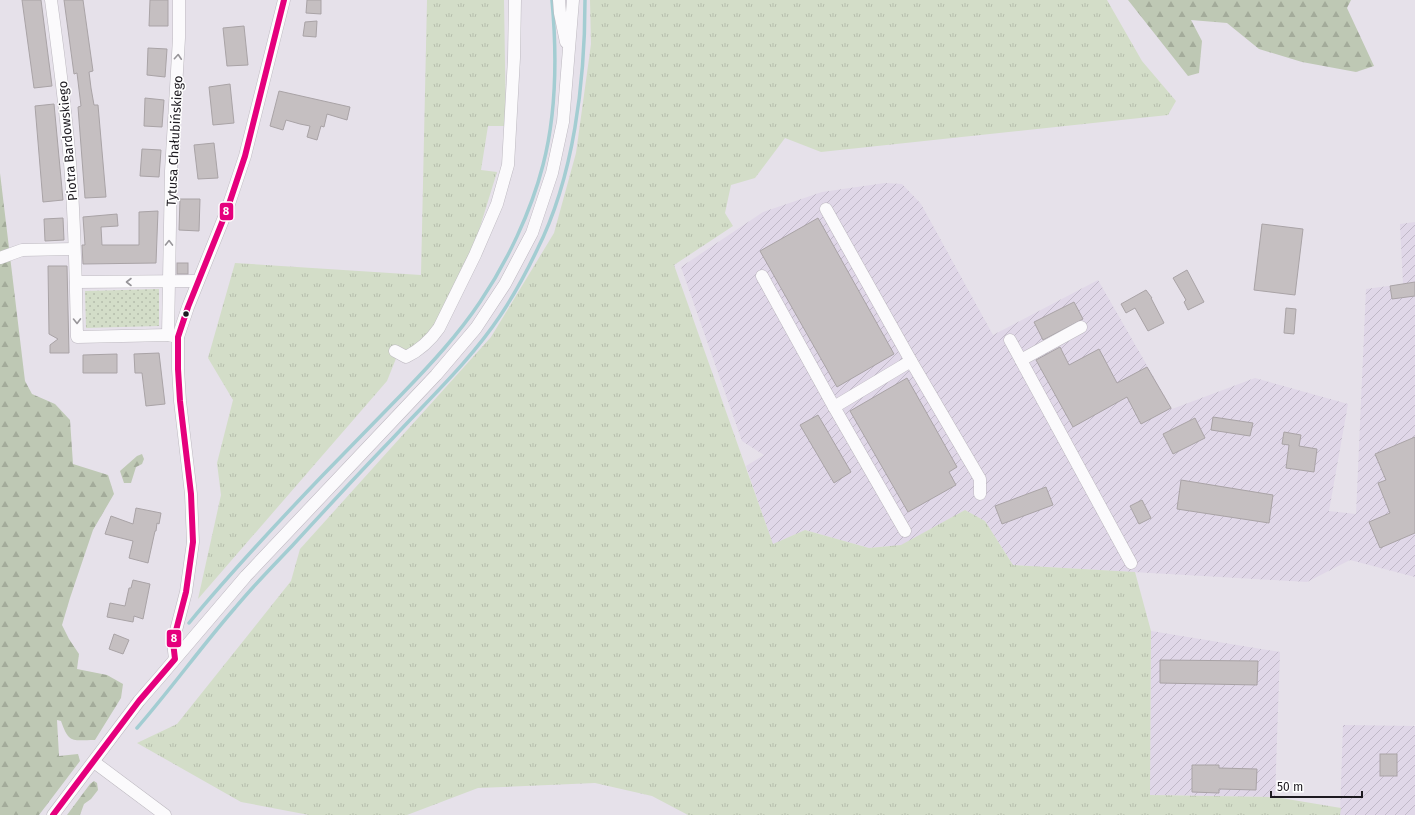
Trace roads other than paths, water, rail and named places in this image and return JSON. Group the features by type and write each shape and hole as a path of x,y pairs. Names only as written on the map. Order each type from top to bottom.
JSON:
{"street":[{"name":"Piotra Bardowskiego","path":"51,0 62,85 71,176 77,337 173,336"},
{"name":"Tytusa Chałubińskiego","path":"175,659 173,642 186,592 193,542 191,494 168,282 171,171 179,38 179,0"},
{"path":"173,336 188,307 226,210 245,156 284,0"},
{"path":"395,351 406,357 416,352 432,338 475,255 497,204 506,193 514,58 515,0"},
{"path":"559,0 568,54"},
{"path":"53,815 139,701 246,576 436,375 476,328 505,284 532,234 552,173 563,122 573,0"},
{"path":"826,209 911,361 980,479 980,494"},
{"path":"0,258 22,250 74,249"},
{"path":"762,276 834,407 905,531"},
{"path":"76,282 198,281"},
{"path":"1020,360 1081,327"},
{"path":"1010,340 1131,563"},
{"path":"834,407 911,361"},
{"path":"94,762 165,815"}],"waterway":[{"path":"189,623 271,529 443,350 471,314 500,270 532,201 548,145 555,83 555,41 552,0"},
{"path":"137,728 249,592 476,349 500,316 520,284 550,222 560,192 568,160 580,95 583,63 585,0"}]}
